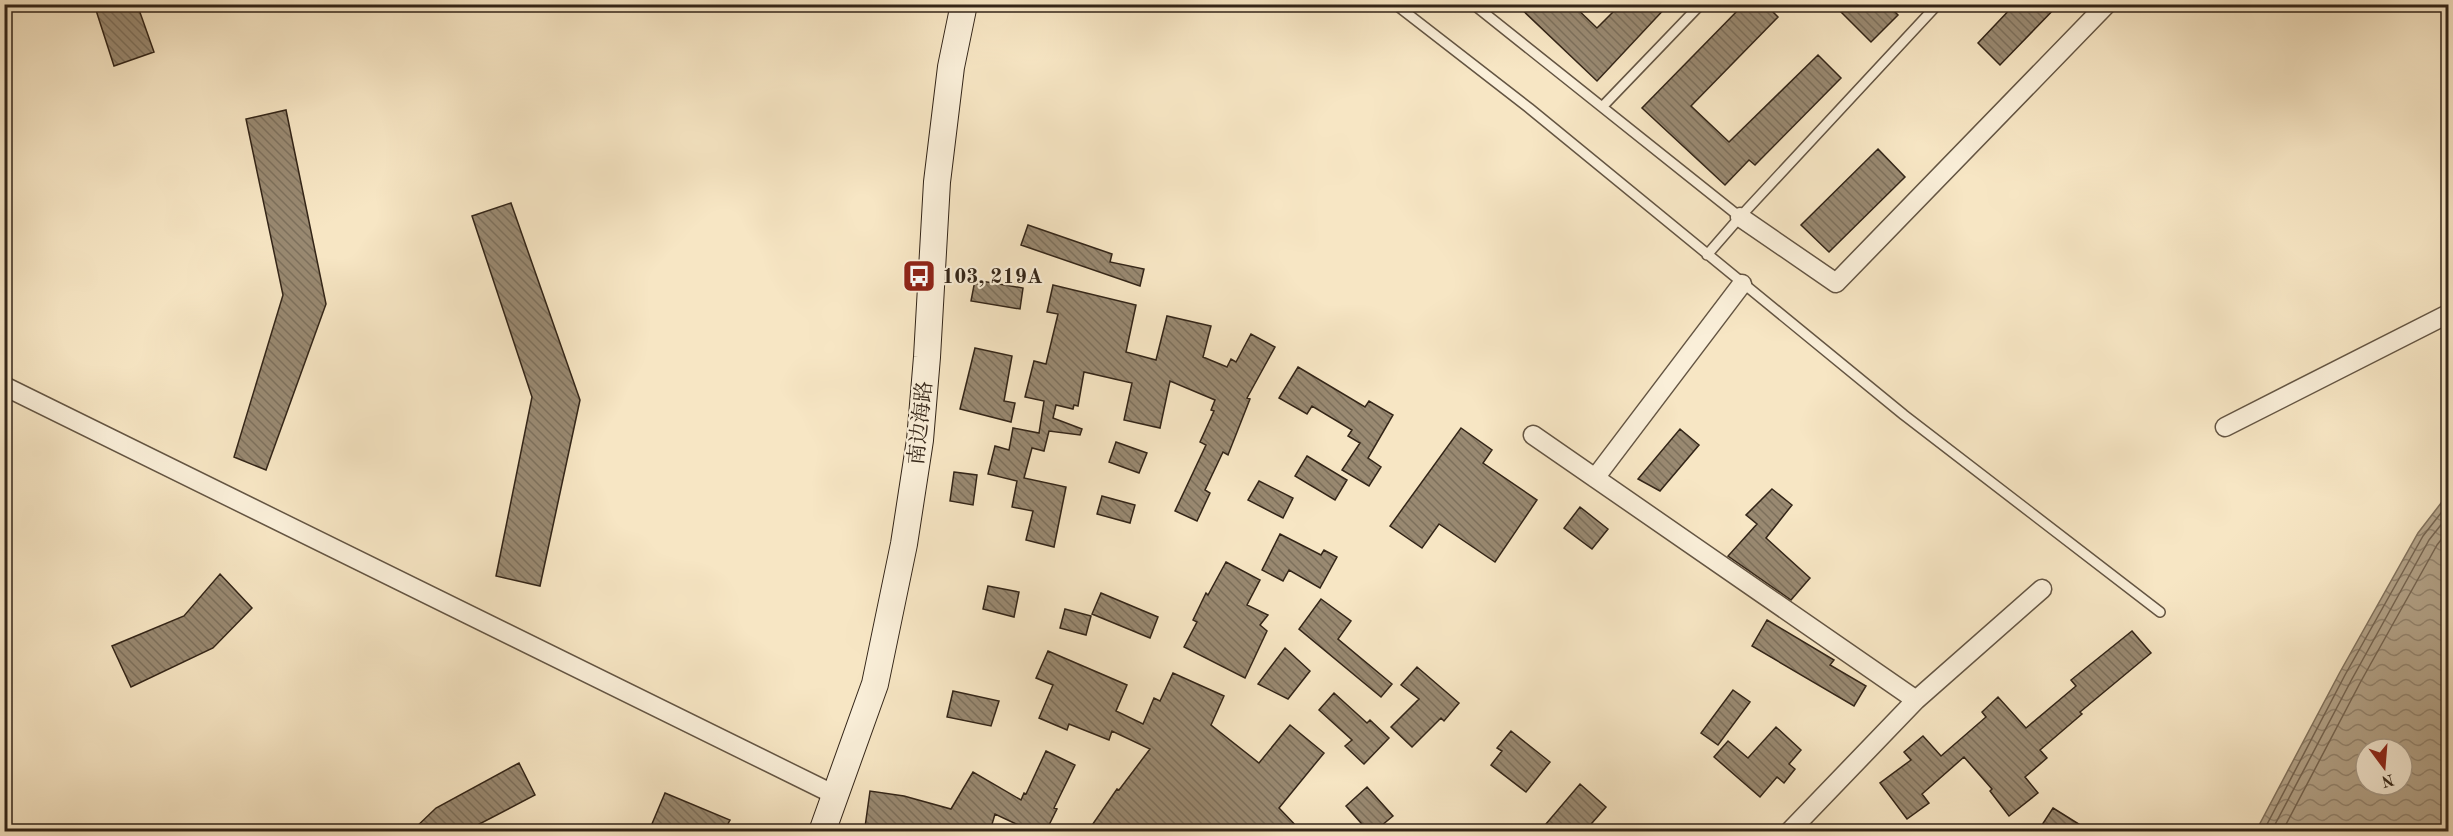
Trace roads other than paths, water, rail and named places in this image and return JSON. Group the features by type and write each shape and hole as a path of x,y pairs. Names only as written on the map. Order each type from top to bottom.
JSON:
{"main road":[{"name":"南边海路","path":"822,831 875,684 904,544 920,440 937,182 951,67 964,4"}],"street":[{"path":"1740,217 1836,283 2107,4"},
{"path":"1595,478 1742,284"},
{"path":"2225,427 2448,314"},
{"path":"4,386 835,795"},
{"path":"1533,435 1916,700"},
{"path":"1789,831 1916,700 2042,589"}],"lane":[{"path":"1395,4 1529,108 1904,415 2160,612"},
{"path":"1473,4 1740,217"},
{"path":"1603,106 1701,4"},
{"path":"1707,255 1938,4"}],"water":[{"path":"2448,494 2448,831 2256,831 2340,672 2418,533"}],"place":[{"name":"103, 219A","path":"919,276"}]}
